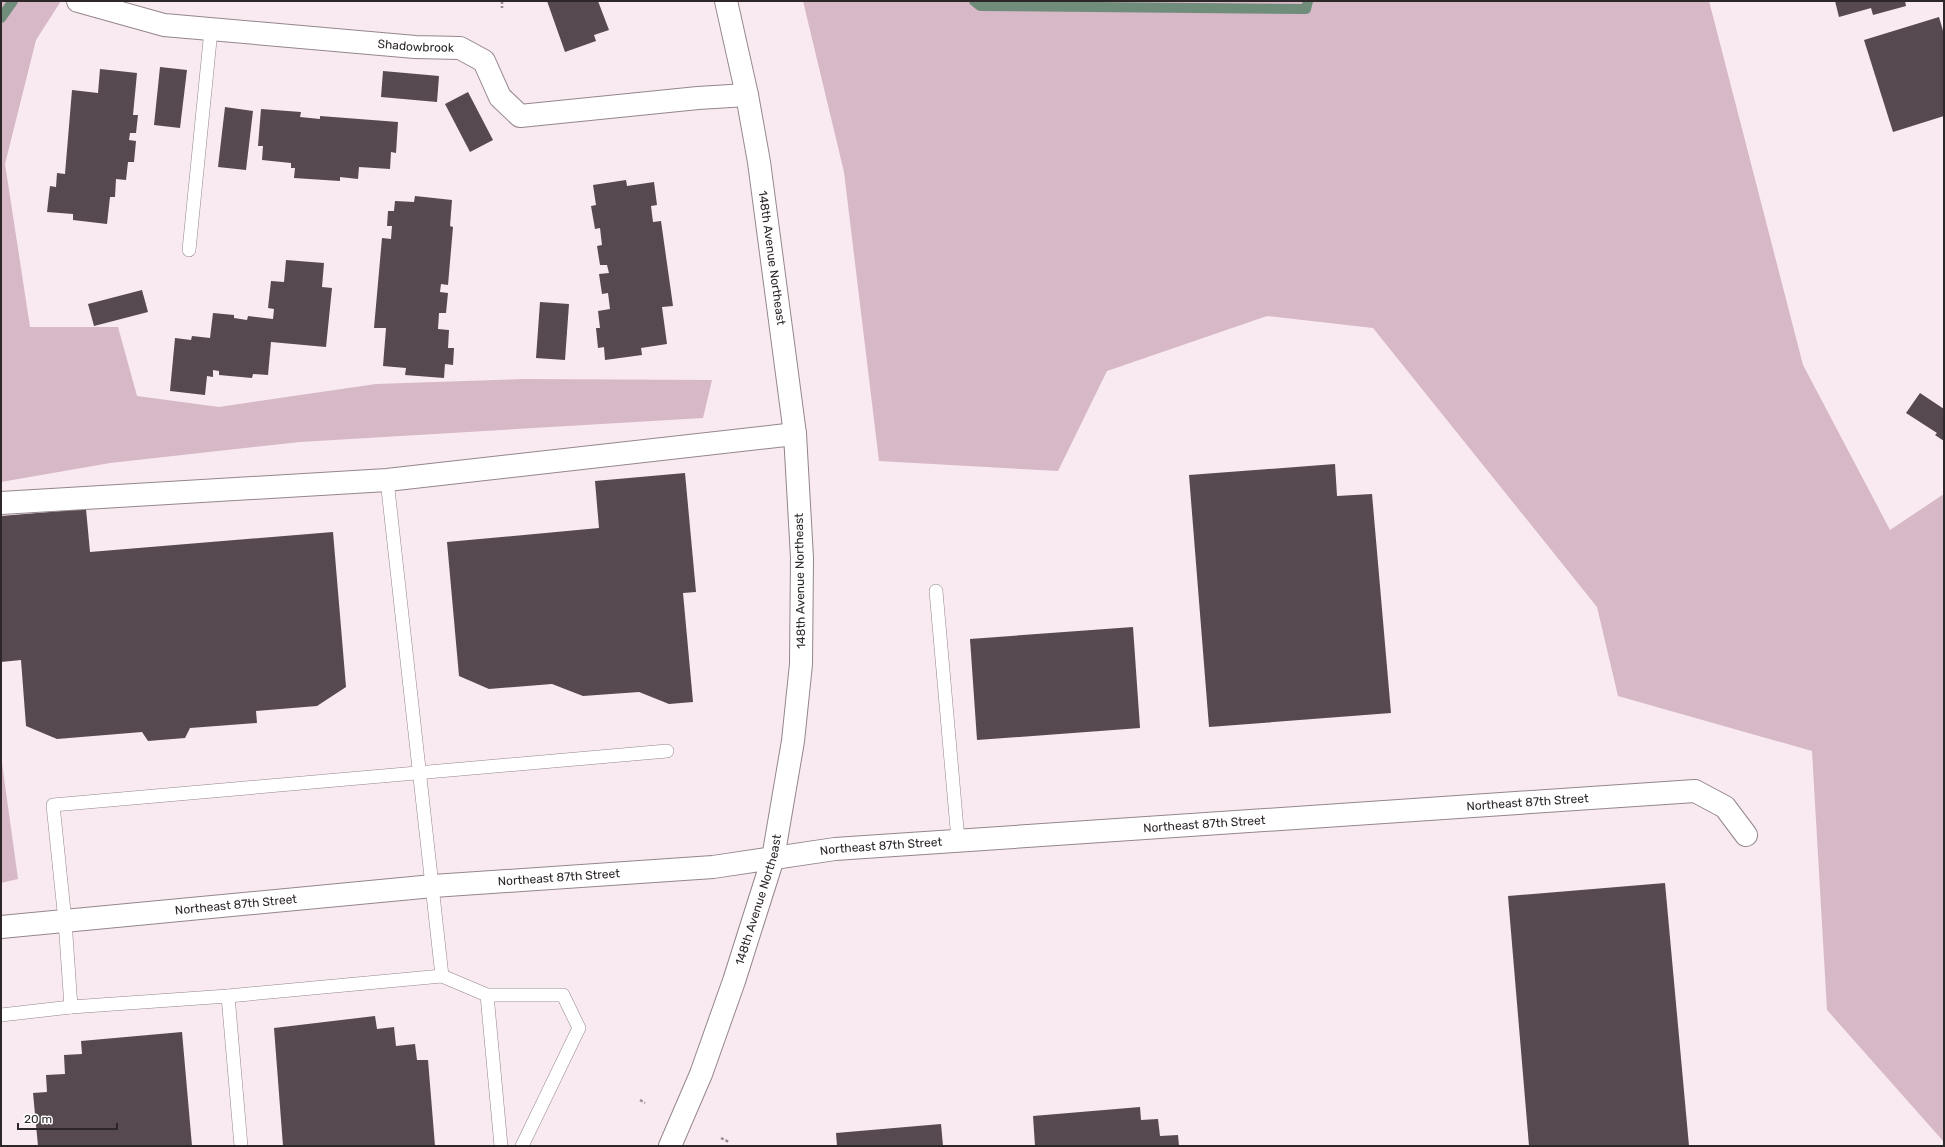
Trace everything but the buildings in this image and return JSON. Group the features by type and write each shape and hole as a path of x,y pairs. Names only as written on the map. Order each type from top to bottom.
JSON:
{"street":[{"name":"Shadowbrook","path":"78,1 164,24 211,30 415,47 460,48 484,61 500,97 520,116 698,98 747,95"},
{"name":"148th Avenue Northeast","path":"670,1146 701,1074 734,982 773,858 793,741 801,664 802,558 795,434 766,215 747,95 726,1"},
{"path":"1,503 388,480 795,434"},
{"name":"Northeast 87th Street","path":"1,927 433,886 713,867 835,849 1695,791 1725,808 1746,835"}],"lane":[{"path":"189,250 211,30"},
{"path":"388,480 442,976"},
{"path":"936,591 958,840"},
{"path":"71,1007 65,921 53,805 667,751"},
{"path":"1,1015 71,1007 228,996 442,976 487,995 563,995 578,1028 522,1146"},
{"path":"487,995 501,1146"},
{"path":"228,996 241,1146"}],"path":[{"path":"502,1 502,8"},
{"path":"640,1100 645,1103"},
{"path":"721,1138 729,1142"}],"shaded area":[{"path":"1,1 61,1 36,40 5,164 30,327 118,327 137,396 219,407 376,384 524,379 712,380 703,418 300,442 110,463 1,482"},
{"path":"803,1 1709,1 1803,365 1890,530 1944,494 1944,1142 1827,1010 1812,751 1618,696 1597,607 1373,328 1267,316 1107,371 1058,471 879,461 844,172"},
{"path":"1,756 18,879 1,883"}],"waterway":[{"path":"1,18 13,1"},
{"path":"974,1 980,6 1306,9 1308,1"}]}
